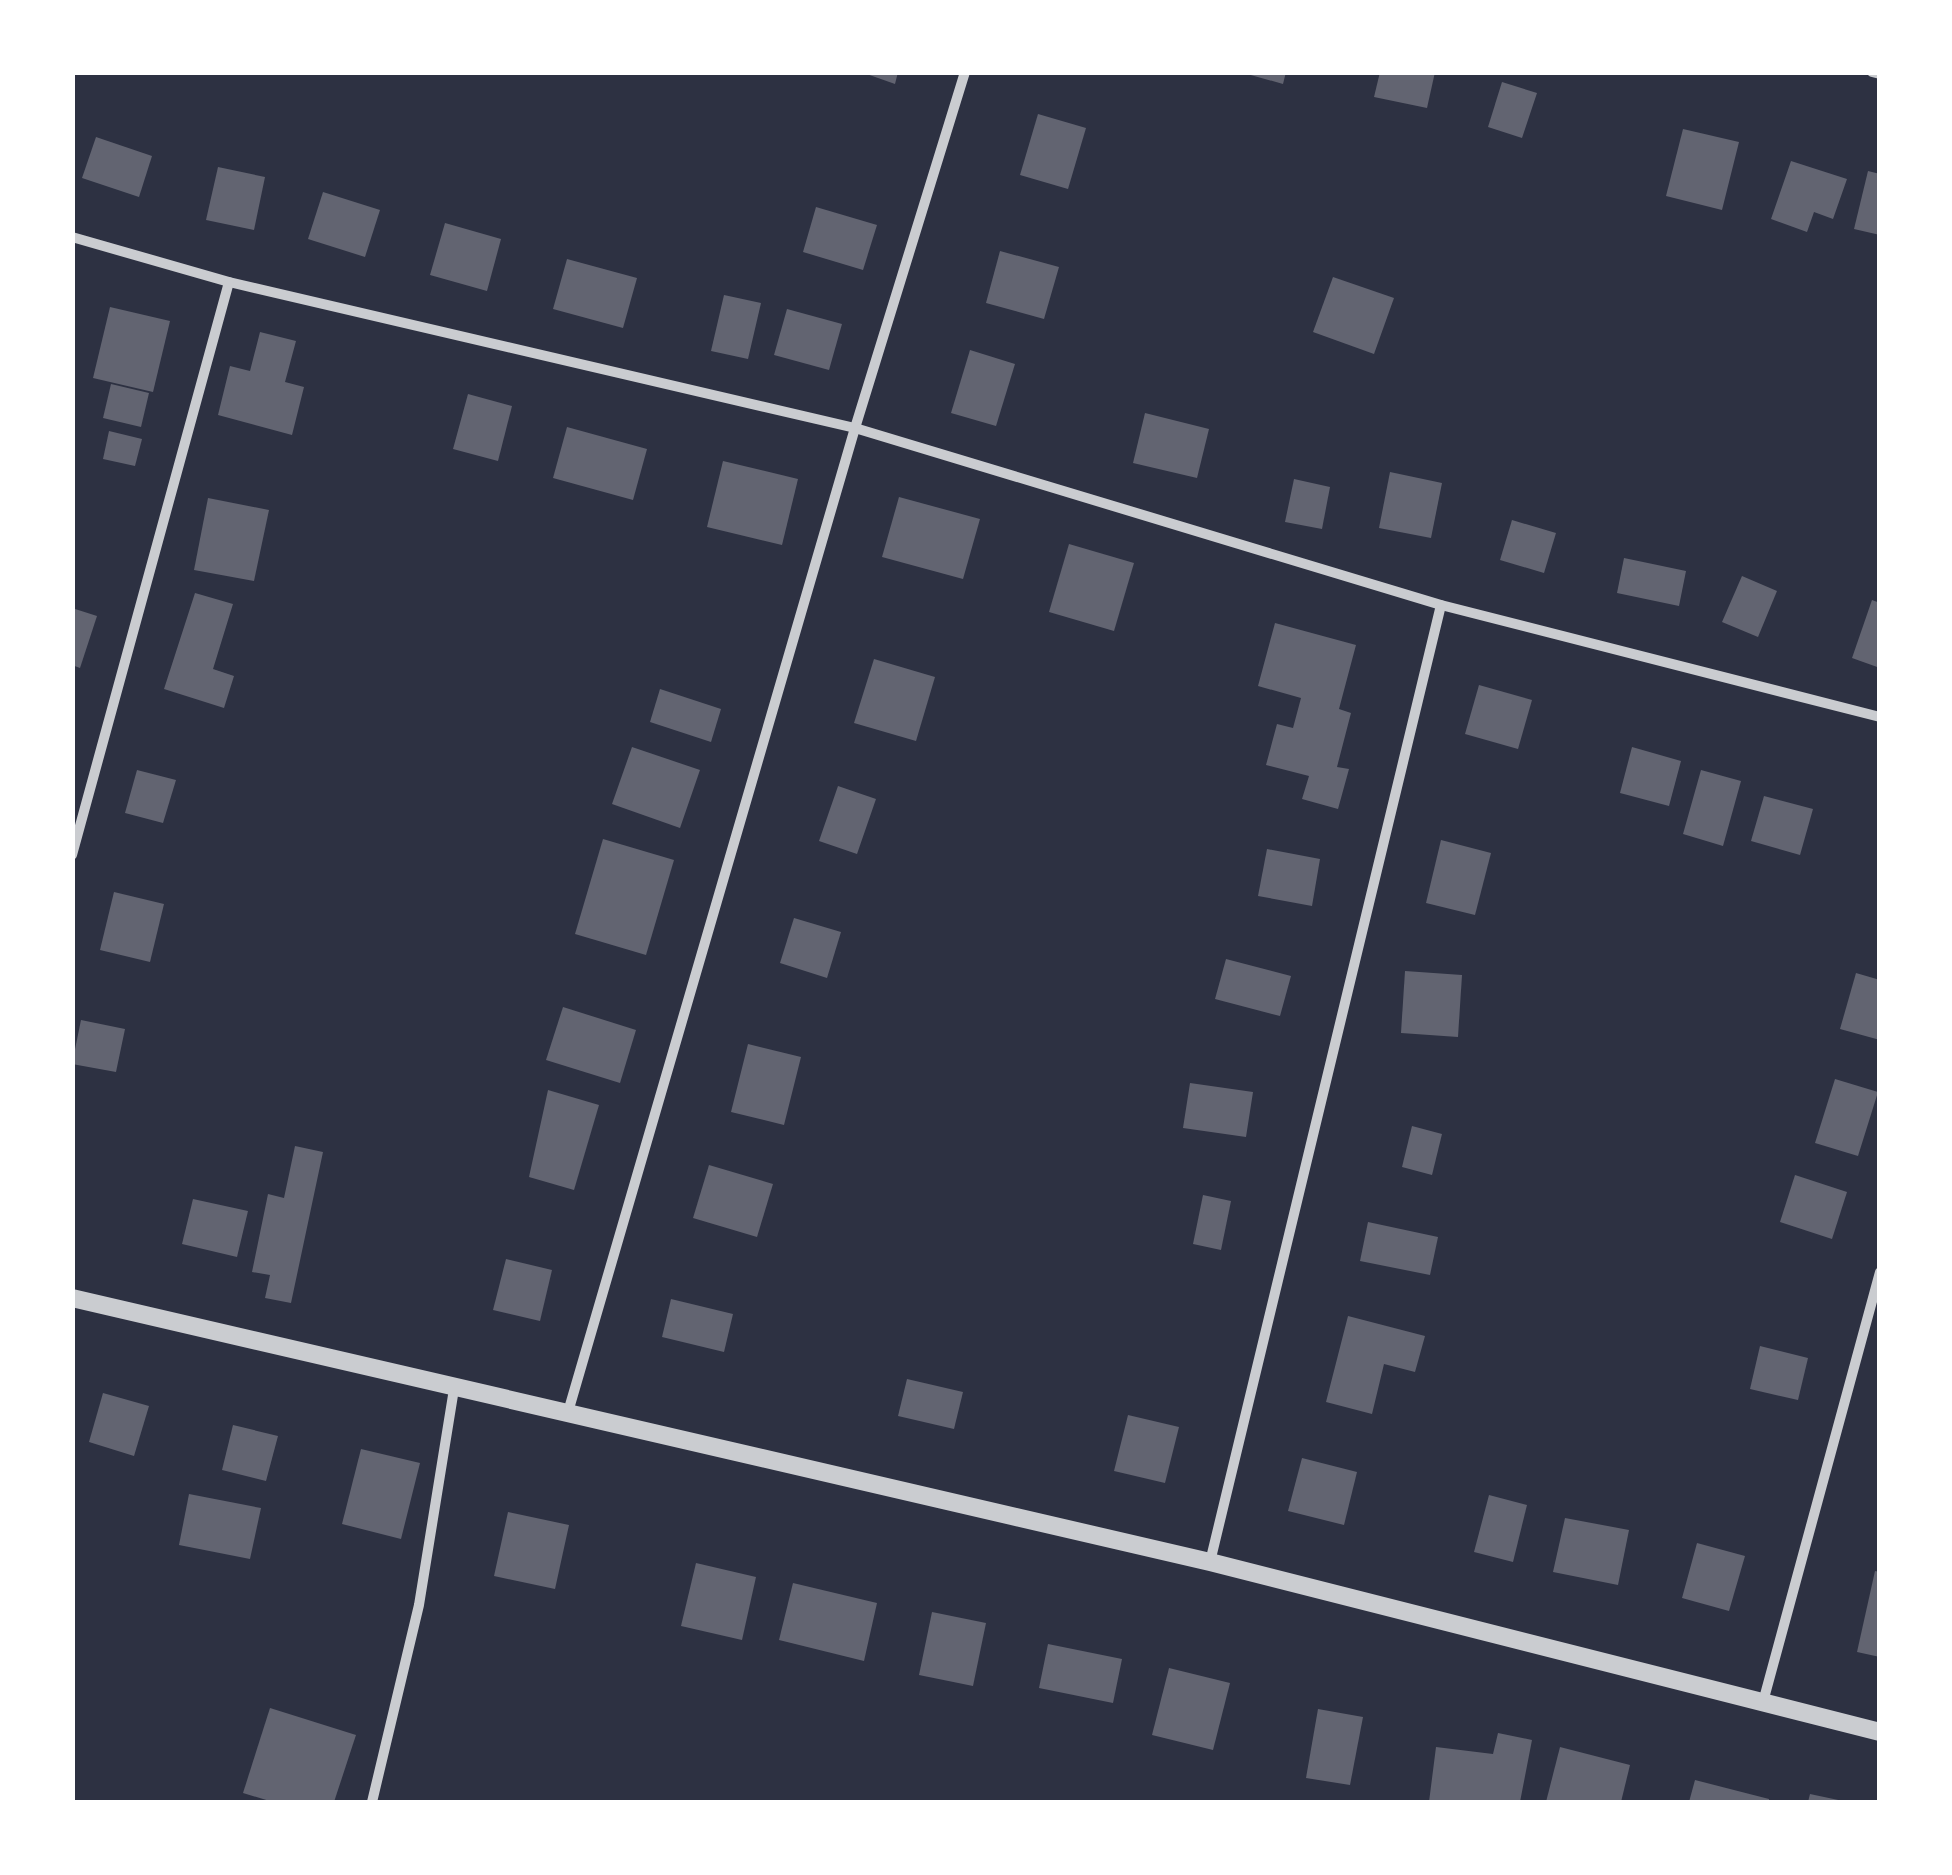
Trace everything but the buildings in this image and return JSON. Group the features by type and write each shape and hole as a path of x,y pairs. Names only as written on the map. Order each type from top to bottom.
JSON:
{"street":[{"path":"568,1412 855,428 965,72"},
{"path":"1872,72 1880,74"},
{"path":"72,237 229,282 855,428 1441,605 1880,717"},
{"path":"72,855 229,282"},
{"path":"1210,1562 1441,605"},
{"path":"1763,1702 1880,1272"},
{"path":"72,1298 454,1390 568,1412 1210,1562 1880,1732"},
{"path":"372,1802 420,1606 454,1390"}]}
